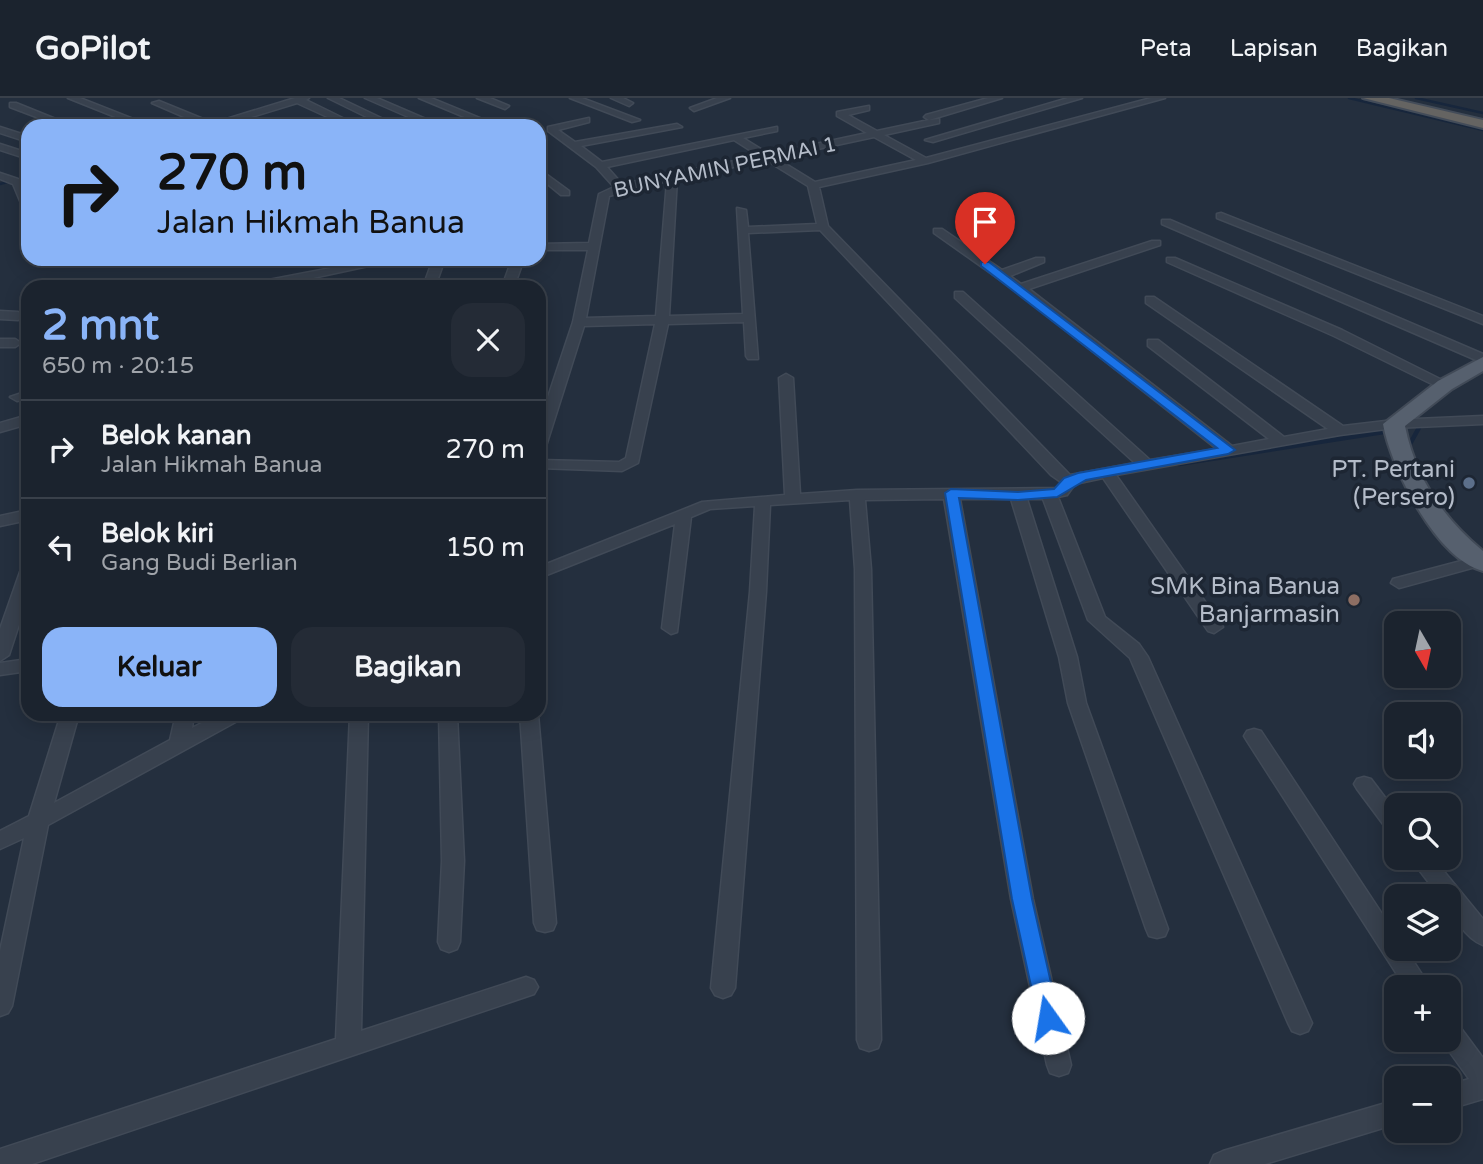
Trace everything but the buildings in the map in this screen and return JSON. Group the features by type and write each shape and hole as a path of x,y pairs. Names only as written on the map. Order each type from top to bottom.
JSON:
{"highway":[{"path":"1370,98 1483,124"},
{"path":"1392,98 1483,118"}],"main road":[{"path":"1482,562 1458,543 1424,501 1406,468 1394,424 1445,385 1483,361"}],"street":[{"path":"72,98 128,119"},
{"path":"332,98 378,119"},
{"path":"369,98 420,119"},
{"path":"423,98 476,119"},
{"path":"481,98 505,106"},
{"path":"574,98 635,120"},
{"path":"615,98 629,103"},
{"path":"694,104 726,98"},
{"name":"BUNYAMIN PERMAI 1","path":"546,424 579,323 596,246 603,196 620,188 877,134 998,98"},
{"path":"930,140 1078,98"},
{"path":"813,188 1161,98"},
{"path":"236,119 301,99 340,119"},
{"path":"156,103 195,119"},
{"path":"13,105 50,119"},
{"path":"866,108 840,114 925,161"},
{"path":"586,120 552,127 600,165 620,188"},
{"path":"573,145 677,127"},
{"path":"600,165 774,129"},
{"path":"0,130 21,137"},
{"path":"735,137 813,188 823,227 1056,472 1069,481"},
{"path":"0,147 21,154"},
{"path":"546,464 614,467 630,463 662,321 672,177"},
{"path":"546,178 565,193"},
{"path":"0,187 14,180"},
{"path":"741,210 752,356"},
{"path":"1221,216 1483,320"},
{"path":"1166,222 1483,361"},
{"path":"743,230 823,227"},
{"path":"938,231 1020,288 1228,450"},
{"path":"1020,288 1156,243"},
{"path":"546,247 596,246"},
{"path":"1001,275 1040,260"},
{"path":"1171,260 1338,333 1445,385"},
{"path":"288,280 360,266"},
{"path":"959,295 1145,464"},
{"path":"1150,300 1340,431"},
{"path":"0,315 18,316"},
{"path":"579,323 749,318"},
{"path":"0,343 15,343"},
{"path":"1153,343 1282,442"},
{"path":"786,378 793,498"},
{"path":"546,570 684,512 707,505 857,495 1049,494 1062,492 1069,481 1145,464 1340,431 1394,424 1483,419"},
{"path":"1,435 21,423"},
{"path":"1106,471 1214,627"},
{"path":"951,493 1022,899 1059,1065"},
{"path":"1049,494 1097,620 1133,648 1139,657 1300,1023"},
{"path":"857,495 863,569 869,1040"},
{"path":"1018,496 1068,657 1077,703 1157,929"},
{"path":"723,988 758,592 763,500"},
{"path":"671,628 684,512"},
{"path":"1399,583 1482,562"},
{"path":"0,655 21,593"},
{"path":"0,669 21,666"},
{"path":"0,1006 39,817 68,721"},
{"path":"179,743 184,721"},
{"path":"0,841 39,817 221,721"},
{"path":"348,1046 359,721"},
{"path":"448,721 453,861 449,942"},
{"path":"530,721 545,923"},
{"path":"1254,736 1410,975"},
{"path":"1364,784 1384,810"},
{"path":"1431,870 1483,936"},
{"path":"0,1162 526,986"},
{"path":"1461,1047 1483,1077"},
{"path":"1461,1093 1483,1087"},
{"path":"1223,1164 1384,1116"}],"waterway":[{"path":"1349,98 1483,130"},
{"path":"1416,98 1483,113"},
{"path":"224,119 274,105"},
{"path":"0,184 21,178"},
{"path":"1410,444 1421,424"},
{"path":"1179,464 1390,431"}],"place":[{"name":"PT. Pertani (Persero)","path":"1469,483"},
{"name":"SMK Bina Banua Banjarmasin","path":"1354,600"}],"route":[{"path":"985,264 1020,288 1228,450 1083,476 1069,481 1062,492 1057,493 1018,496 951,493 1022,899 1048,1018"}]}
